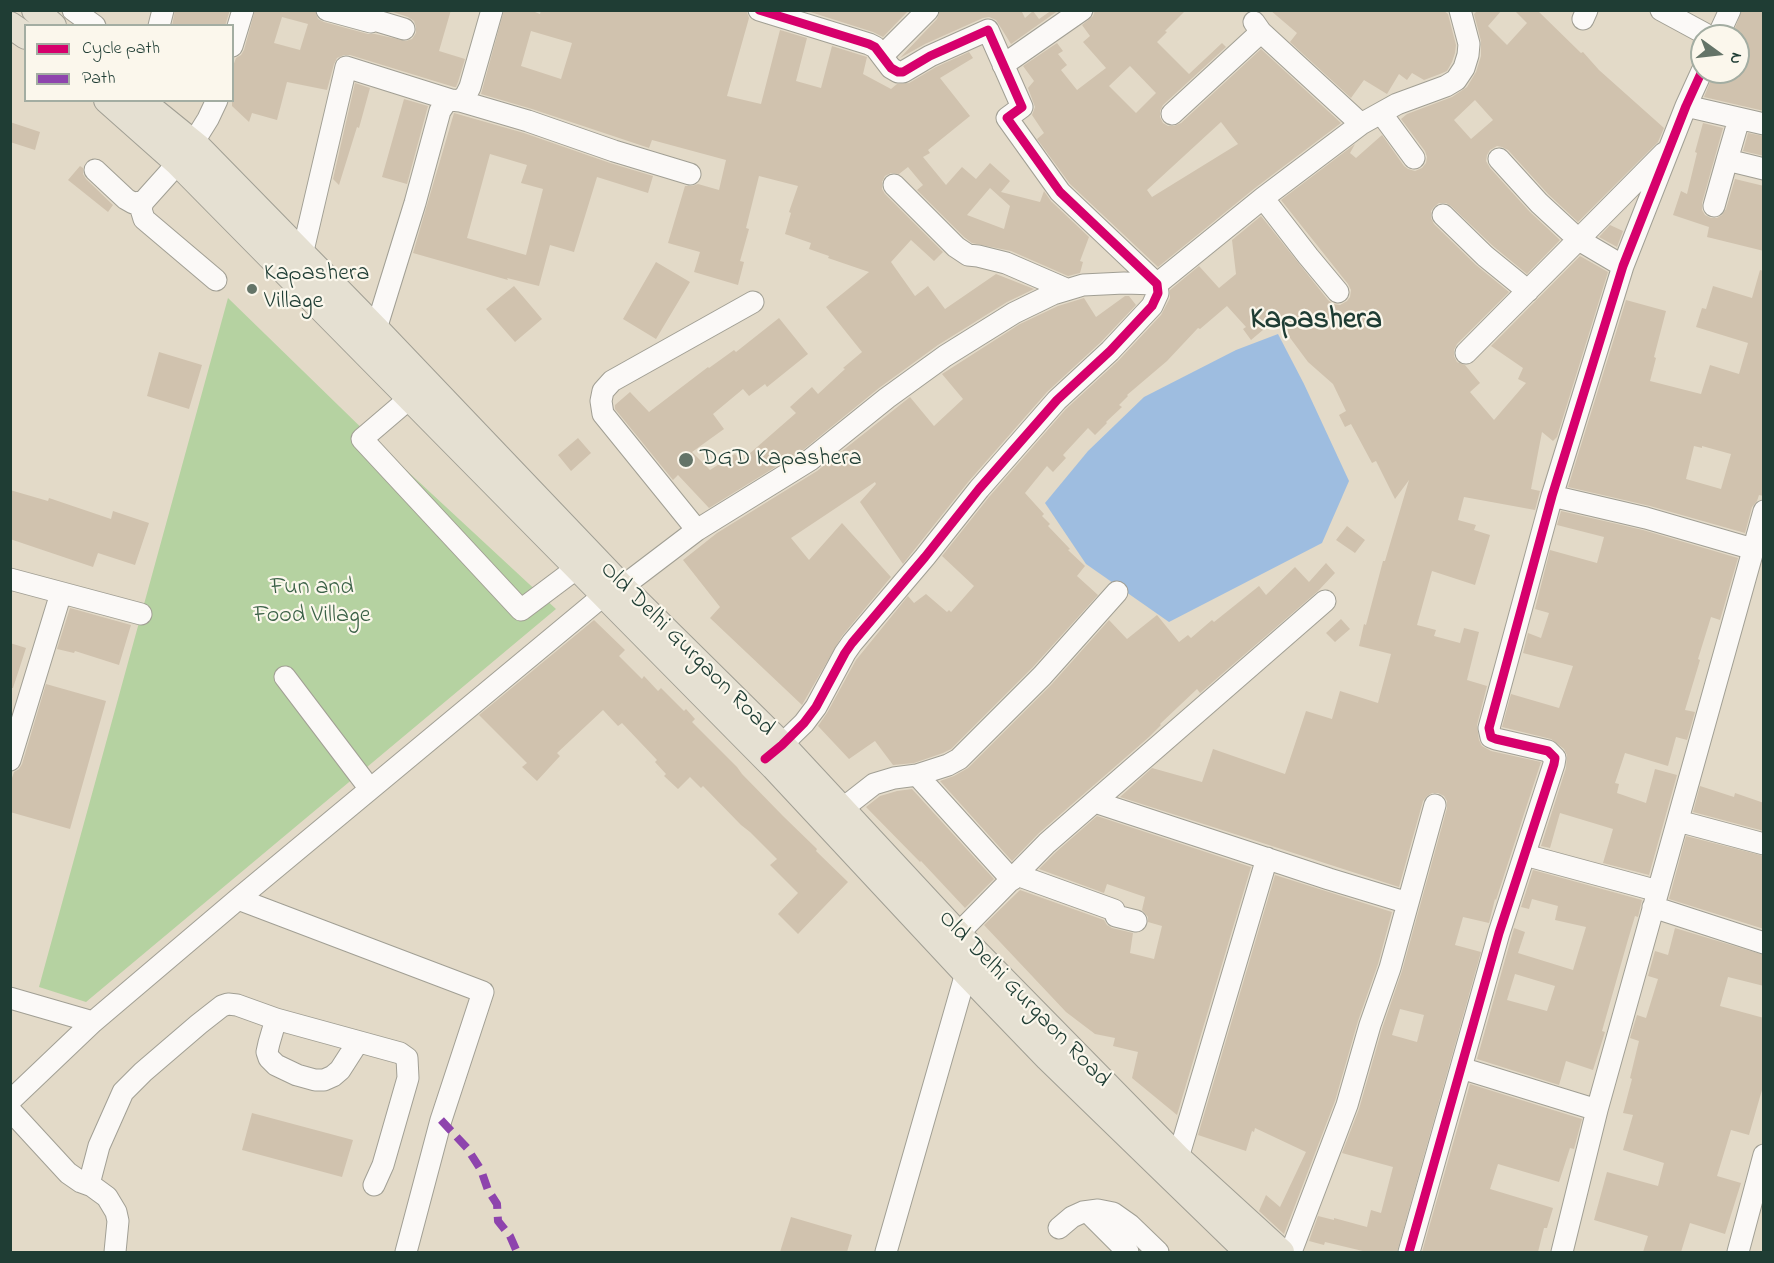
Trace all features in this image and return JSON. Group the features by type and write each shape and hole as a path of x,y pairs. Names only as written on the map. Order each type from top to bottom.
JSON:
{"main road":[{"path":"35,10 51,24"},
{"path":"10,25 24,35"},
{"name":"Old Delhi Gurgaon Road","path":"110,102 186,153 302,255 376,329 613,591 774,752 951,942 1178,1158 1281,1252"},
{"name":"Old Delhi Gurgaon Road","path":"142,102 410,398 577,568 613,591"},
{"name":"Old Delhi Gurgaon Road","path":"774,752 842,809 951,942 966,973 1048,1058 1248,1252"}],"street":[{"path":"73,10 91,24"},
{"path":"234,39 243,10"},
{"path":"327,10 404,29"},
{"path":"376,329 415,203 440,111 443,106 466,95 492,10"},
{"path":"759,10 869,44 875,47 894,70 903,72 930,56 988,30 1022,107 1007,118 1060,192 1157,284 1158,293 1152,306 1110,351 1057,400 979,489 852,643 816,707 804,723 774,752"},
{"path":"882,56 928,10"},
{"path":"1003,65 1082,10"},
{"path":"10,1101 93,1022 370,789 613,591 697,530 810,460 887,398 945,356 1027,305 1066,289 1083,285 1157,284 1263,198 1361,124 1397,104 1456,80 1464,68 1468,55 1461,10"},
{"path":"1661,10 1690,26"},
{"path":"1724,24 1730,10"},
{"path":"1172,114 1258,27 1361,124"},
{"path":"302,255 346,67 528,121 690,174"},
{"path":"1409,1252 1499,933 1555,758 1548,751 1491,737 1489,728 1552,496 1623,266 1696,84"},
{"path":"209,104 186,153 143,202 141,209 144,219 216,280"},
{"path":"1686,106 1764,124"},
{"path":"1381,112 1414,158"},
{"path":"1714,206 1739,118"},
{"path":"1466,353 1671,147"},
{"path":"1499,159 1550,214 1579,240 1623,266"},
{"path":"1727,160 1764,169"},
{"path":"95,170 126,199 133,203 143,202"},
{"path":"894,185 956,247 968,255 1006,263 1066,289"},
{"path":"1263,198 1338,292"},
{"path":"1443,215 1485,256 1528,291"},
{"path":"697,530 603,414 601,401 603,391 612,381 753,302"},
{"path":"410,398 362,439 521,610 577,568"},
{"path":"1552,496 1646,518 1753,549"},
{"path":"1562,1252 1597,1110 1764,511"},
{"path":"10,579 141,614"},
{"path":"842,809 874,784 917,775 959,759 1042,676 1117,592"},
{"path":"10,760 61,593"},
{"path":"951,942 1047,843 1325,601"},
{"path":"285,677 370,789"},
{"path":"917,775 1014,877 1114,910 1116,916 1136,921"},
{"path":"1095,802 1408,903"},
{"path":"1291,1252 1347,1105 1435,805"},
{"path":"1678,821 1764,844"},
{"path":"1524,855 1656,899 1764,943"},
{"path":"1178,1158 1268,858"},
{"path":"238,899 483,992 441,1120 406,1252"},
{"path":"886,1252 966,973"},
{"path":"10,998 93,1022"},
{"path":"89,1184 99,1146 123,1092 143,1072 222,1006 228,1004 400,1053 406,1058 408,1078 374,1185"},
{"path":"276,1019 267,1052 269,1058 276,1065 315,1080 324,1080 340,1070 358,1041"},
{"path":"1461,1068 1597,1110"},
{"path":"10,1110 68,1173 107,1197 116,1212 118,1221 115,1252"},
{"path":"1738,1252 1764,1155"},
{"path":"1059,1228 1072,1217 1098,1210 1113,1214 1130,1225 1158,1252"},
{"path":"1088,1212 1128,1252"}],"green space":[{"name":"Fun and Food Village","path":"228,298 377,443 556,609 86,1002 39,987"}],"water":[{"path":"1278,334 1349,481 1322,543 1169,622 1086,564 1045,503 1088,451 1144,397 1236,350"}],"building":[{"path":"175,10 230,10 226,24 172,24"},
{"path":"255,10 315,10 318,19 324,22 406,41 412,39 416,33 414,21 387,10 451,10 439,51 465,59 458,82 454,87 344,55 337,58 334,64 327,90 287,82 277,120 252,113 249,122 232,106 234,102 234,64 236,58 241,55","holes":["282,17 308,24 300,50 274,43"]},
{"path":"504,10 530,10 540,14 541,10 747,12 749,18 727,96 761,104 780,30 807,38 796,81 821,88 832,46 867,57 863,74 891,89 897,84 909,83 936,67 969,52 973,58 940,78 970,116 928,150 930,153 923,157 946,185 962,167 976,179 990,163 1010,181 1001,192 1040,202 1044,191 1051,201 1089,237 1080,261 1083,262 1080,273 1068,276 1011,251 972,243 917,190 923,185 908,167 899,174 891,173 885,176 882,189 885,194 943,252 934,261 911,240 891,262 915,296 928,286 945,309 996,274 1034,289 1007,302 938,345 879,388 803,450 709,508 678,475 673,480 615,409 615,405 630,392 649,412 708,367 734,350 736,352 779,318 808,354 767,387 765,384 749,396 743,389 713,414 724,429 692,452 710,470 735,454 741,461 796,413 790,407 812,387 818,394 862,352 826,307 869,272 828,258 829,256 809,249 811,243 785,234 791,213 789,212 798,186 759,176 746,228 749,229 740,261 744,262 738,285 694,272 700,252 668,243 685,186 698,184 719,190 726,160 652,140 649,148 481,94","holes":["531,31 572,43 561,79 521,66","990,188 1010,206 1004,229 967,215"]},
{"path":"804,10 909,10 883,37"},
{"path":"940,10 1021,10 1025,18 1033,11 1039,19 1052,10 1059,10 1011,44 996,20 989,17 925,44 900,58 937,19"},
{"path":"1095,10 1186,10 1157,42 1189,74 1222,43 1226,47 1163,105 1160,117 1168,126 1181,123 1261,49 1341,123 1255,188 1158,267 1070,184 1037,139 1044,133 1032,115 1035,107 1028,88 1034,81 1023,66 1057,43 1063,51 1058,54 1067,65 1061,70 1077,90 1106,68 1083,42 1090,36 1082,25 1093,16","holes":["1130,66 1156,93 1136,113 1109,86","1221,122 1238,144 1152,197 1147,190"]},
{"path":"1270,10 1443,10 1448,14 1456,45 1455,53 1447,71 1424,80 1412,73 1407,80 1399,74 1387,94 1364,80 1351,98 1290,42 1297,33"},
{"path":"1478,10 1502,10 1488,26 1507,45 1527,23 1514,10 1537,10 1664,128 1658,142 1578,222 1548,194 1508,150 1497,146 1490,150 1486,161 1490,168 1530,212 1560,240 1527,274 1493,246 1451,206 1439,203 1431,211 1434,224 1476,265 1509,292 1457,344 1454,350 1457,362 1465,365 1480,383 1470,392 1494,420 1526,383 1518,379 1523,368 1491,346 1580,256 1608,272 1557,437 1553,441 1542,432 1531,489 1540,491 1535,510 1464,497 1458,520 1476,525 1474,530 1490,535 1475,585 1432,571 1417,625 1436,630 1434,636 1460,643 1464,628 1479,632 1467,680 1487,686 1477,725 1479,740 1482,746 1491,751 1541,762 1489,923 1463,917 1455,945 1481,952 1397,1252 1367,1252 1325,1242 1324,1245 1309,1241 1318,1216 1367,1227 1371,1210 1381,1213 1393,1167 1342,1153 1359,1109 1382,1029 1402,971 1447,801 1444,796 1432,793 1423,801 1399,887 1120,797 1152,768 1202,782 1213,749 1285,774 1306,711 1332,719 1340,691 1378,703 1391,654 1359,646 1409,480 1395,499 1376,461 1372,463 1351,424 1345,427 1339,415 1346,411 1333,384 1308,362 1276,319 1251,340 1243,329 1246,327 1227,306 1200,329 1198,328 1167,361 1127,395 1119,405 1122,407 1095,435 1088,428 1063,455 1066,458 1053,472 1047,466 1025,493 1044,514 1042,516 1050,524 1048,526 1085,566 1077,576 1098,595 1033,667 951,749 914,763 893,765 875,741 849,759 818,726 856,660 908,596 914,603 926,594 947,612 949,610 951,612 974,586 942,556 989,497 1066,409 1119,360 1161,315 1170,298 1170,290 1199,266 1219,288 1236,274 1232,240 1261,216 1328,300 1340,305 1347,301 1351,290 1348,284 1281,200 1355,144 1350,153 1356,158 1382,135 1404,166 1415,171 1422,168 1426,163 1425,151 1401,119 1407,114 1452,97 1467,87 1476,72 1481,56 1481,41 1474,14","holes":["1475,100 1493,120 1471,139 1454,120","1400,1009 1424,1015 1417,1042 1392,1035"]},
{"path":"1742,10 1764,10 1764,111 1704,97 1709,84 1750,84 1750,24 1737,24"},
{"path":"355,83 370,88 339,185 333,179"},
{"path":"404,99 428,106 407,184 382,177"},
{"path":"454,113 524,133 653,176 648,193 597,177 574,252 550,245 539,286 507,278 508,280 413,253","holes":["490,154 527,165 521,183 543,189 526,255 467,238"]},
{"path":"10,122 40,132 35,150 10,142"},
{"path":"1703,123 1723,128 1702,210 1711,218 1722,215 1735,179 1764,186 1764,251 1707,237 1709,227 1673,215 1681,191 1687,194"},
{"path":"1748,133 1764,136 1764,156 1743,151"},
{"path":"80,166 83,168 86,179 113,205 108,212 68,180"},
{"path":"1610,225 1623,231 1617,247 1599,237"},
{"path":"656,262 690,282 656,339 623,319"},
{"path":"1760,270 1764,271 1764,496 1759,495 1752,507 1745,533 1650,506 1568,487 1626,300 1666,311 1650,381 1701,394 1710,365 1739,374 1748,343 1696,327 1702,308 1706,309 1713,286 1752,298","holes":["1694,446 1702,448 1702,446 1731,454 1721,489 1686,479"]},
{"path":"514,286 542,319 515,342 486,309"},
{"path":"1125,296 1129,296 1136,305 1101,342 1047,392 969,481 903,564 860,502 876,484 875,482 791,538 809,560 842,523 891,577 842,636 802,705 710,618 720,607 683,560 717,533 817,471 910,397 934,426 963,399 942,374 1020,324 1058,306 1084,298 1096,317"},
{"path":"159,352 202,365 189,409 147,396"},
{"path":"578,438 591,453 571,471 558,455"},
{"path":"10,490 48,501 49,498 111,519 113,511 149,523 135,565 98,553 93,567 10,539"},
{"path":"1561,511 1643,530 1738,558 1720,620 1711,617 1698,659 1700,660 1685,710 1695,712 1687,740 1676,737 1668,766 1625,753 1615,783 1619,784 1617,793 1646,803 1655,769 1677,775 1649,875 1603,863 1613,829 1560,813 1550,848 1541,846 1566,768 1567,755 1564,749 1551,739 1502,727 1511,694 1559,708 1573,666 1523,653 1528,633 1541,638 1549,613 1535,609 1550,550 1597,563 1604,537 1557,525"},
{"path":"1347,526 1365,540 1355,553 1336,540"},
{"path":"1326,563 1335,573 1318,591 1200,693 1197,689 1149,737 1039,833 1012,861 940,781 968,768 1051,685 1109,620 1127,639 1157,615 1179,642 1188,635 1191,638 1212,620 1214,622 1259,586 1266,595 1295,567 1309,582"},
{"path":"70,608 131,625 119,665 75,651 74,653 57,649"},
{"path":"1341,619 1350,629 1335,642 1326,633"},
{"path":"594,620 625,650 619,656 642,679 644,676 658,691 661,688 684,711 686,709 695,719 692,722 848,882 798,934 778,914 798,893 770,865 777,859 703,786 701,788 690,777 678,789 664,776 666,774 655,762 657,760 622,723 618,726 603,710 557,753 560,756 537,781 522,767 527,763 479,715"},
{"path":"10,643 26,648 13,688 10,688"},
{"path":"46,684 106,701 70,829 10,812 10,784 14,772 22,764"},
{"path":"1700,786 1734,797 1735,793 1764,803 1764,831 1693,812"},
{"path":"912,789 994,879 965,908 866,807 880,796"},
{"path":"1097,816 1251,867 1177,1115 1132,1078 1138,1052 1113,1046 1115,1038 1095,1034 1066,1012 984,925 1020,890 1104,920 1112,928 1133,933 1130,953 1154,959 1162,926 1148,922 1148,917 1142,910 1145,897 1107,884 1104,893 1039,869"},
{"path":"1686,836 1764,856 1764,929 1669,899"},
{"path":"1533,870 1642,900 1638,917 1635,916 1627,943 1593,1070 1566,1061 1559,1085 1477,1059 1514,928 1525,932 1518,953 1573,970 1586,927 1555,920 1558,906 1532,899 1529,909 1521,907","holes":["1515,974 1555,986 1547,1011 1507,1000"]},
{"path":"1275,875 1392,912 1335,1101 1284,1234 1259,1211 1266,1195 1280,1207 1306,1152 1255,1128 1246,1151 1198,1135"},
{"path":"1675,928 1764,955 1764,986 1728,977 1720,1006 1764,1018 1764,1083 1749,1135 1731,1130 1717,1176 1741,1183 1725,1234 1690,1223 1681,1252 1643,1252 1648,1236 1594,1220 1607,1172 1658,1186 1664,1163 1623,1150 1633,1115 1623,1113 1639,1041 1630,1038 1637,1015 1646,1018 1658,979 1648,976 1655,951 1668,955"},
{"path":"1470,1084 1582,1119 1574,1149 1570,1148 1559,1182 1498,1164 1490,1189 1553,1208 1547,1228 1544,1228 1538,1252 1422,1252"},
{"path":"252,1113 353,1140 342,1177 242,1150"},
{"path":"791,1217 852,1235 847,1252 780,1252"}],"marked path":[{"path":"441,1120 467,1148 481,1170 488,1190 497,1204 498,1221 510,1236 517,1252"}],"cycle path":[{"path":"759,10 869,44 875,47 891,68 898,72 903,72 930,56 988,30 1022,107 1007,118 1060,192 1157,284 1158,293 1152,306 1110,351 1057,400 979,489 852,643 816,707 804,723 765,759"},
{"path":"1409,1252 1499,933 1555,758 1548,751 1491,737 1489,728 1552,496 1623,266 1696,84"}],"place":[{"name":"Kapashera Village","path":"252,289"},
{"name":"DGD Kapashera","path":"686,460"}],"district":[{"name":"Kapashera","path":"1316,322"}]}
